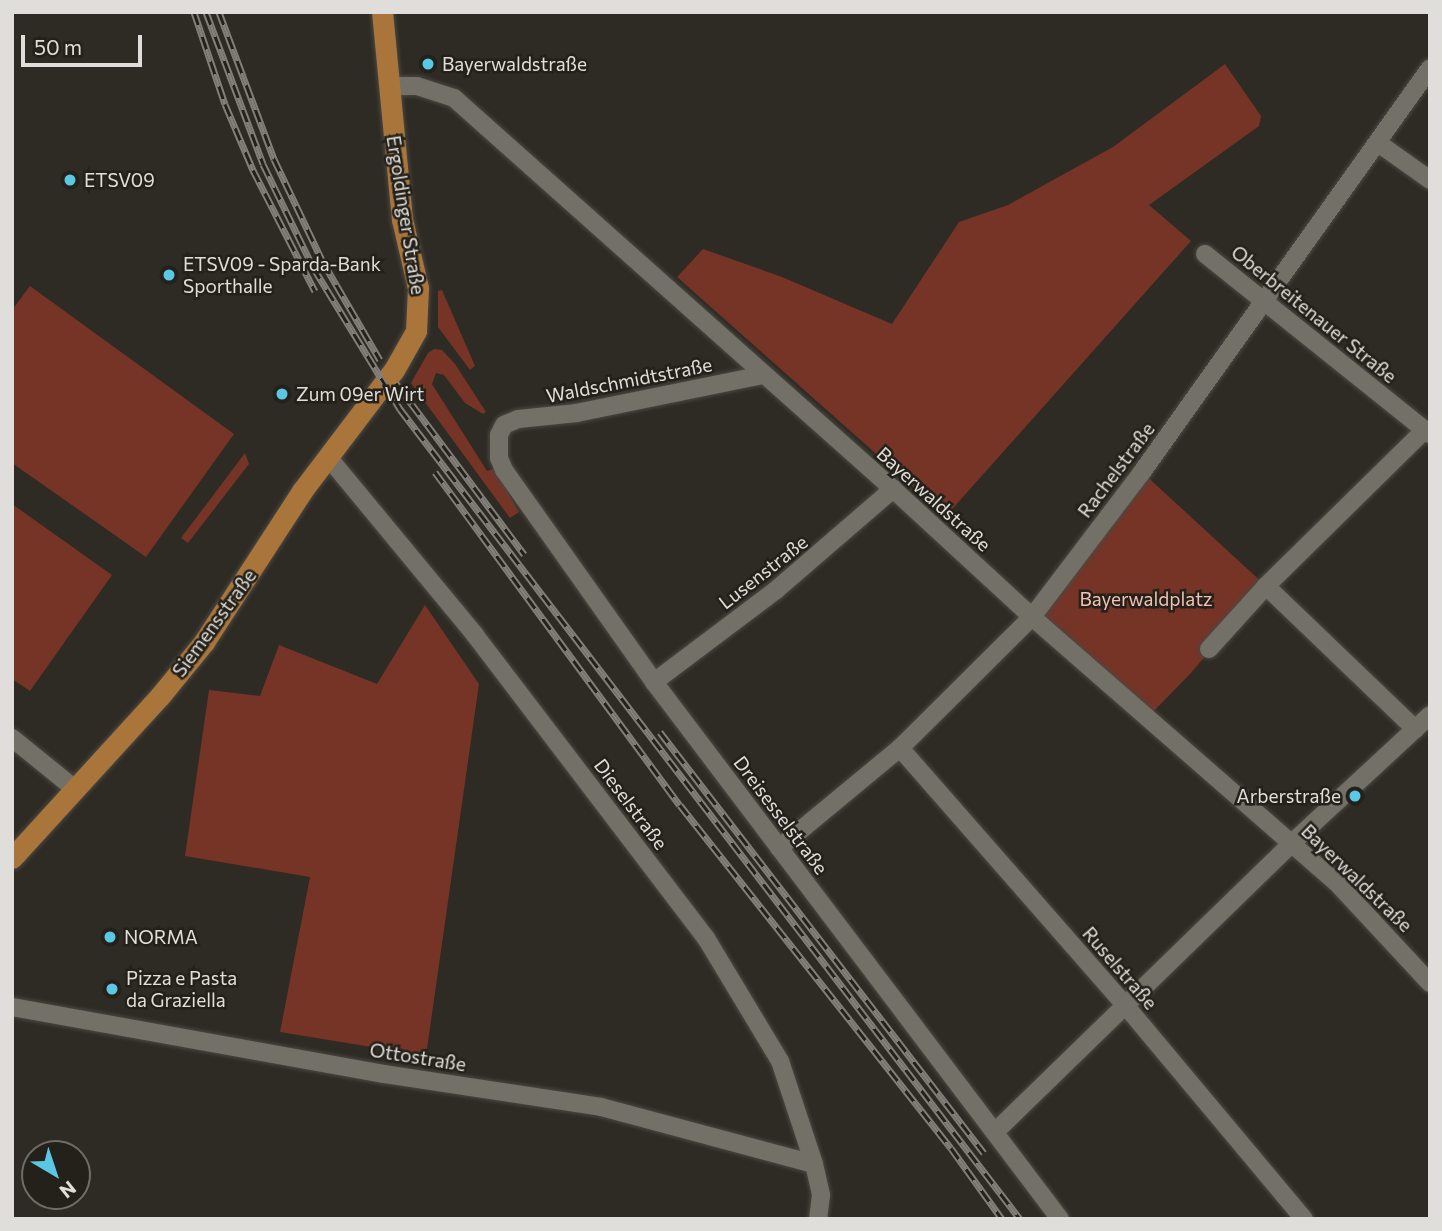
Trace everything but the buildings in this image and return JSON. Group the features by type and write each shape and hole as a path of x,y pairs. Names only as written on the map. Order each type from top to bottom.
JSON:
{"main road":[{"name":"Ergoldinger Straße","path":"382,12 402,219 419,303 416,331 394,370"},
{"name":"Siemensstraße","path":"12,858 204,642 302,491 394,370"}],"street":[{"name":"Rachelstraße","path":"779,848 900,748 1032,617 1142,472 1430,68"},
{"name":"Bayerwaldstraße","path":"389,86 417,86 454,98 893,489 1032,617 1336,882 1430,982"},
{"path":"1378,143 1430,180"},
{"name":"Oberbreitenauer Straße","path":"1205,254 1427,432"},
{"name":"Waldschmidtstraße","path":"504,425 518,419 577,413 763,375"},
{"name":"Dreisesselstraße","path":"504,425 499,435 499,458 504,470 654,682 1060,1219"},
{"path":"1209,649 1266,586 1427,432"},
{"name":"Dieselstraße","path":"328,457 475,635 706,937 780,1061 814,1164 821,1195 818,1219"},
{"name":"Lusenstraße","path":"654,682 776,590 893,489"},
{"path":"1266,586 1415,729"},
{"path":"996,1131 1292,843 1430,716"},
{"path":"12,738 75,789"},
{"name":"Ruselstraße","path":"900,748 1125,1005 1304,1219"},
{"name":"Ottostraße","path":"12,1007 384,1074 601,1107 814,1164"}],"green space":[{"path":"1225,64 1261,116 1259,126 1149,205 1191,241 946,516 677,277 703,249 782,277 892,324 959,222 1008,205 1113,147"},
{"path":"30,286 234,434 146,557 12,463 12,310"},
{"path":"442,290 475,366 470,370 438,327 438,291"},
{"path":"434,349 442,350 455,364 486,412 483,414 465,403 444,375 436,373 432,384 487,471 494,469 519,512 510,518 411,383 428,353"},
{"path":"245,453 249,464 188,543 181,538"},
{"name":"Bayerwaldplatz","path":"1142,472 1266,586 1190,674 1148,717 1032,617"},
{"path":"12,504 112,575 30,691 12,679"},
{"path":"425,605 479,684 426,1056 280,1032 310,877 185,856 209,690 260,696 279,645 377,684"}],"railway":[{"path":"194,12 225,104 253,170 315,291"},
{"path":"206,12 263,164 313,267 400,409 1020,1219"},
{"path":"219,12 274,159 323,262 380,360"},
{"path":"396,383 524,554"},
{"path":"435,472 680,805 951,1148 1002,1219"},
{"path":"660,732 984,1153"}],"place":[{"name":"Bayerwaldstraße","path":"428,64"},
{"name":"ETSV09","path":"70,180"},
{"name":"ETSV09 - Sparda-Bank Sporthalle","path":"169,275"},
{"name":"Zum 09er Wirt","path":"282,394"},
{"name":"Arberstraße","path":"1355,796"},
{"name":"NORMA","path":"110,937"},
{"name":"Pizza e Pasta da Graziella","path":"112,989"}]}
